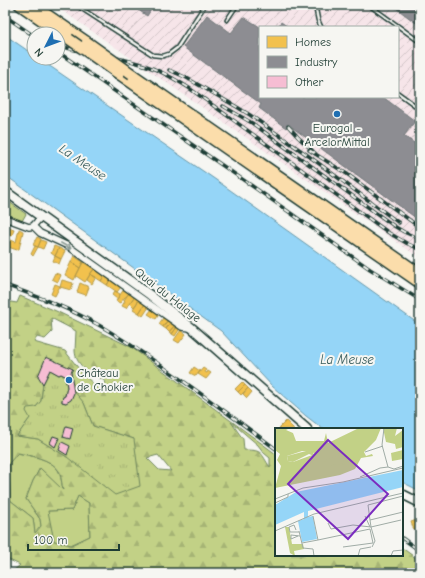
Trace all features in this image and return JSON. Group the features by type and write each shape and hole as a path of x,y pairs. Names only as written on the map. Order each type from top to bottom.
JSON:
{"highway":[{"path":"20,5 420,283"},
{"path":"33,5 420,274"}],"main road":[{"name":"Quai du Halage","path":"5,191 150,295 192,328 306,428"},
{"path":"403,494 420,503"}],"street":[{"path":"5,218 29,227 33,226 41,217"},
{"path":"33,226 40,233 68,246 182,327 192,328"}],"lane":[{"path":"76,5 153,55 163,56 169,54 177,48 205,5"},
{"path":"227,20 237,5"},
{"path":"315,5 321,26"},
{"path":"369,5 398,26"},
{"path":"399,27 420,42"},
{"path":"399,94 420,109"}],"shaded area":[{"path":"54,5 420,5 420,258"}],"green space":[{"path":"5,199 26,214 22,221 5,215"},
{"path":"20,296 56,311 131,347 275,453 275,556 403,556 403,549 420,561 420,573 11,573 20,565 5,558 5,301 17,303","holes":["51,318 76,331 76,357 82,366 95,376 105,381 101,391 83,374 65,351 34,342 37,337 45,339 52,332","54,371 60,375 65,396 63,397 62,402 66,403 74,393 84,403 93,426 134,439 67,457 38,439 17,436 41,401 43,384","231,422 258,445 270,458 270,467 261,453 244,450 243,439","18,453 34,456 51,463 59,471 63,490 40,468 26,499 40,519 41,526 35,533 33,518 10,500 9,463","158,455 171,471 159,470 147,458","78,496 89,503 90,536 71,545 54,541 48,511 72,510"]},
{"path":"50,370 59,375 61,374 65,376 67,387 62,402 66,403 74,391 84,403 93,426 134,439 140,486 115,495 67,457 38,439 17,436 30,418 26,411 27,408 36,407 41,401 43,384"},
{"path":"17,453 45,460 58,470 61,477 63,491 40,468 33,481 26,499 40,519 41,526 35,534 33,518 10,500 9,463"},
{"path":"78,496 89,503 90,536 71,545 54,541 47,511 72,510"}],"water":[{"name":"La Meuse","path":"5,35 26,49 26,66 50,66 216,180 420,325 420,491 403,482 403,428 322,428 272,386 221,331 5,175"}],"building: Homes":[{"path":"5,226 14,229 12,236 5,234"},
{"path":"19,229 23,232 19,249 17,250 5,246 5,238 16,242"},
{"path":"37,237 41,239 38,247 33,245"},
{"path":"41,240 46,242 43,249 38,247"},
{"path":"35,246 38,247 33,256 31,254"},
{"path":"54,246 59,248 55,256 51,253"},
{"path":"59,248 65,251 61,259 55,256"},
{"path":"55,256 61,259 59,264 53,261"},
{"path":"74,256 83,262 80,268 71,262"},
{"path":"71,262 80,268 74,280 65,275"},
{"path":"83,262 94,269 85,282 76,276"},
{"path":"94,269 104,276 101,281 90,274"},
{"path":"55,273 61,275 58,282 52,279"},
{"path":"90,274 96,277 92,284 87,280"},
{"path":"104,276 110,280 107,285 101,281"},
{"path":"62,280 73,283 71,290 60,287"},
{"path":"110,280 121,287 117,292 107,285"},
{"path":"80,283 89,287 86,295 77,292"},
{"path":"55,284 60,286 55,296 51,294"},
{"path":"124,289 129,293 120,303 116,301"},
{"path":"115,291 120,294 117,299 112,295"},
{"path":"129,293 134,297 126,308 122,306"},
{"path":"134,297 139,300 134,307 130,303"},
{"path":"139,300 145,304 139,313 133,309"},
{"path":"145,304 149,307 143,316 139,313"},
{"path":"152,309 159,314 156,319 148,314"},
{"path":"163,318 167,321 163,327 159,324"},
{"path":"167,321 170,323 166,329 163,327"},
{"path":"170,323 174,326 169,332 166,329"},
{"path":"174,326 177,327 172,334 169,332"},
{"path":"177,327 179,330 175,336 172,334"},
{"path":"181,330 186,334 179,343 174,340"},
{"path":"194,367 200,371 196,376 190,373"},
{"path":"203,368 206,370 205,372 207,373 208,371 211,373 206,379 198,374"},
{"path":"242,382 245,385 238,392 235,389"},
{"path":"245,385 248,388 241,395 238,392"},
{"path":"248,388 252,392 247,398 243,394"},
{"path":"286,421 293,428 279,428"},
{"path":"417,520 419,527 416,527 417,529 414,530 411,522"}],"building: Industry":[{"path":"131,5 154,5 147,16"},
{"path":"392,5 420,5 420,26"},
{"name":"Eurogal - ArcelorMittal","path":"207,15 231,33 244,17 259,26 259,98 384,98 415,121 404,136 420,147 420,221 289,125 286,128 259,108 261,104 183,47"},
{"path":"281,22 287,26 279,26"}],"building: Other":[{"name":"Château de Chokier","path":"46,357 73,369 71,372 74,393 71,400 66,403 62,402 67,387 65,376 61,374 59,375 50,370 43,384 38,376"},
{"path":"66,426 73,428 70,439 63,437"},
{"path":"53,436 59,438 55,447 50,443"},
{"path":"62,442 70,446 67,455 59,450"}],"railway":[{"path":"5,16 26,30"},
{"path":"66,48 141,64 176,80 389,233 420,249"},
{"path":"66,58 370,269 420,300"},
{"path":"169,70 185,77 250,115 306,154 399,223"},
{"path":"223,106 252,123 394,226 420,239"},
{"path":"288,126 315,153"},
{"path":"309,150 347,174 415,224"},
{"path":"5,285 41,298 86,318 130,344 275,448"},
{"path":"403,539 420,551"}],"place":[{"name":"Eurogal - ArcelorMittal","path":"337,114"},
{"name":"Château de Chokier","path":"69,380"}]}
